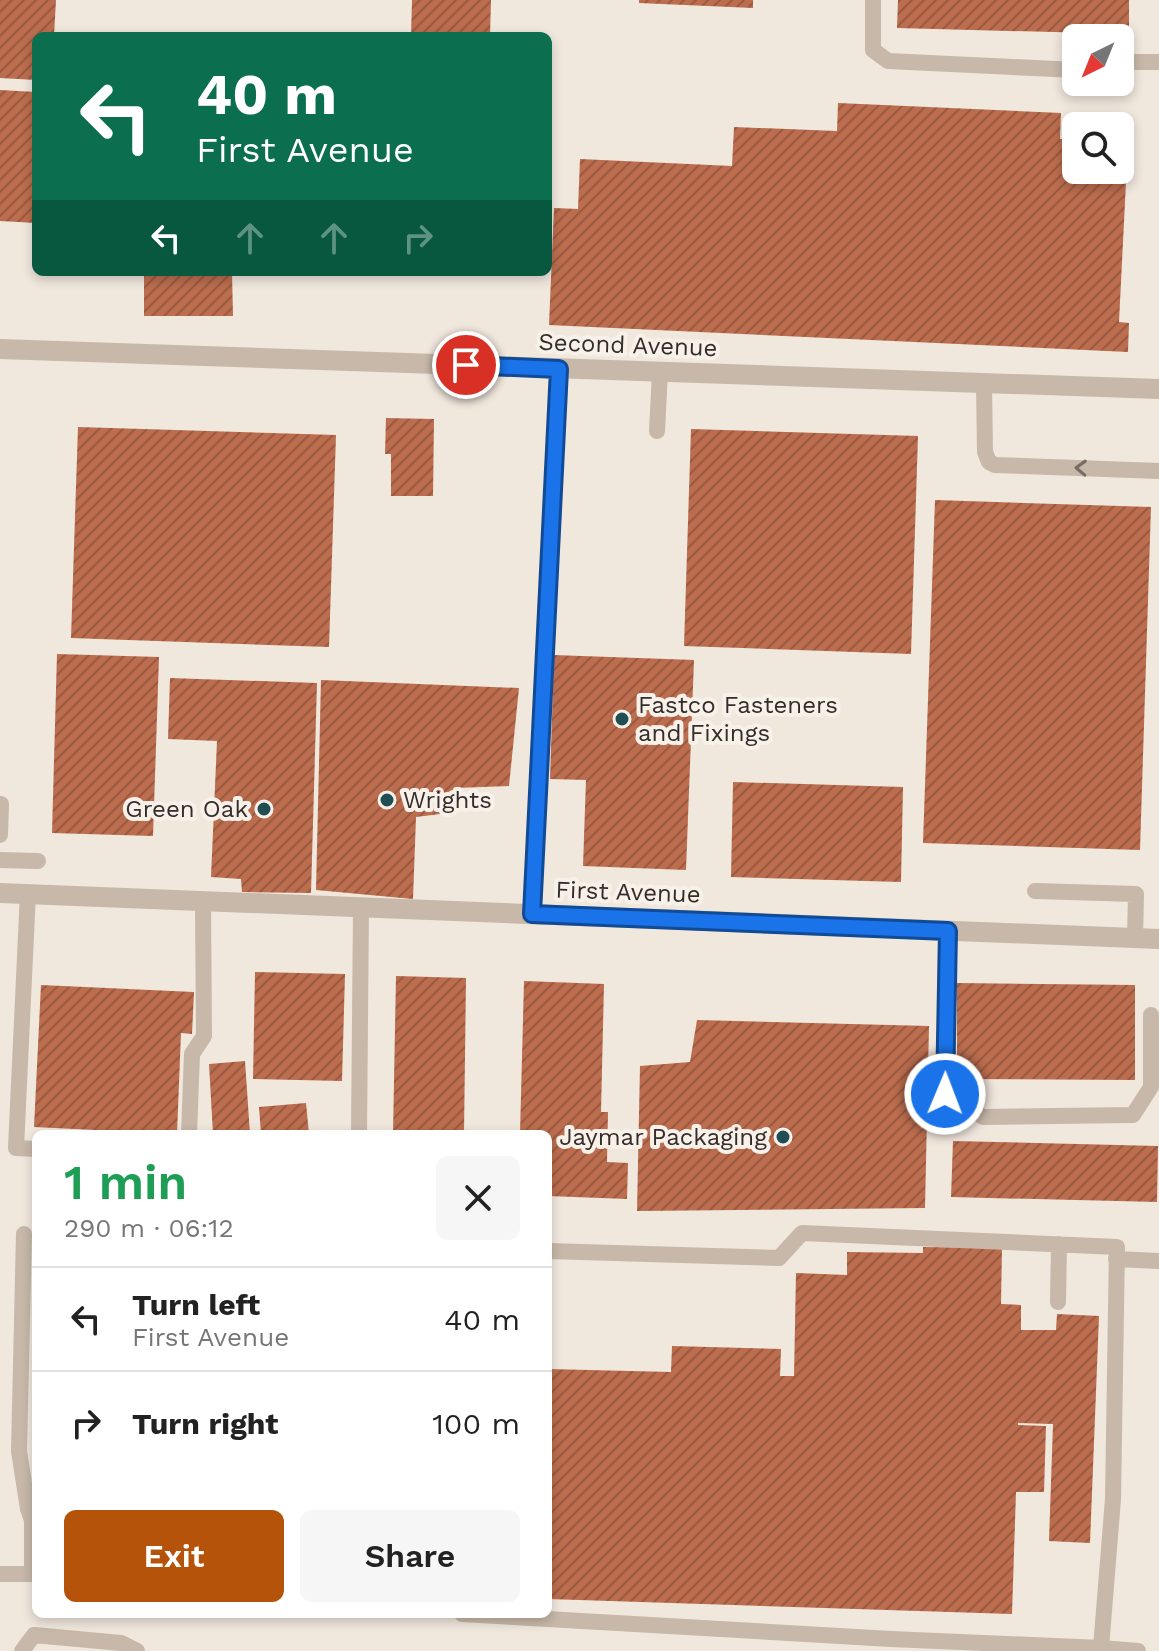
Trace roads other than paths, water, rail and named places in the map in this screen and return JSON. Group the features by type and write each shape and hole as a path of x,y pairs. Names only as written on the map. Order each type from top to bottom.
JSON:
{"street":[{"name":"Second Avenue","path":"0,349 1159,389"},
{"name":"First Avenue","path":"0,893 1159,939"}],"lane":[{"path":"873,0 873,50 888,61 1062,69"},
{"path":"1134,62 1159,62"},
{"path":"532,914 559,369"},
{"path":"657,431 660,372"},
{"path":"984,383 985,452 989,462 995,465 1159,471"},
{"path":"0,835 1,804"},
{"path":"0,860 38,861"},
{"path":"1035,891 1136,894 1135,938"},
{"path":"28,893 16,1148 32,1149"},
{"path":"189,1130 192,1054 204,1036 203,901"},
{"path":"359,1130 361,907"},
{"path":"948,931 945,1094 983,1117 1133,1115 1155,1087 1151,1015"},
{"path":"552,1251 779,1258 802,1233 1117,1247 1113,1499 1101,1648"},
{"path":"24,1234 19,1451 32,1520"},
{"path":"1058,1302 1059,1244"},
{"path":"1116,1259 1159,1261"},
{"path":"4,1574 32,1574"},
{"path":"531,1618 1138,1651"},
{"path":"22,1651 34,1635 121,1643 137,1651"}],"place":[{"name":"Fastco Fasteners and Fixings","path":"622,719"},
{"name":"Wrights","path":"387,800"},
{"name":"Green Oak","path":"264,809"},
{"name":"Jaymar Packaging","path":"783,1137"}]}
